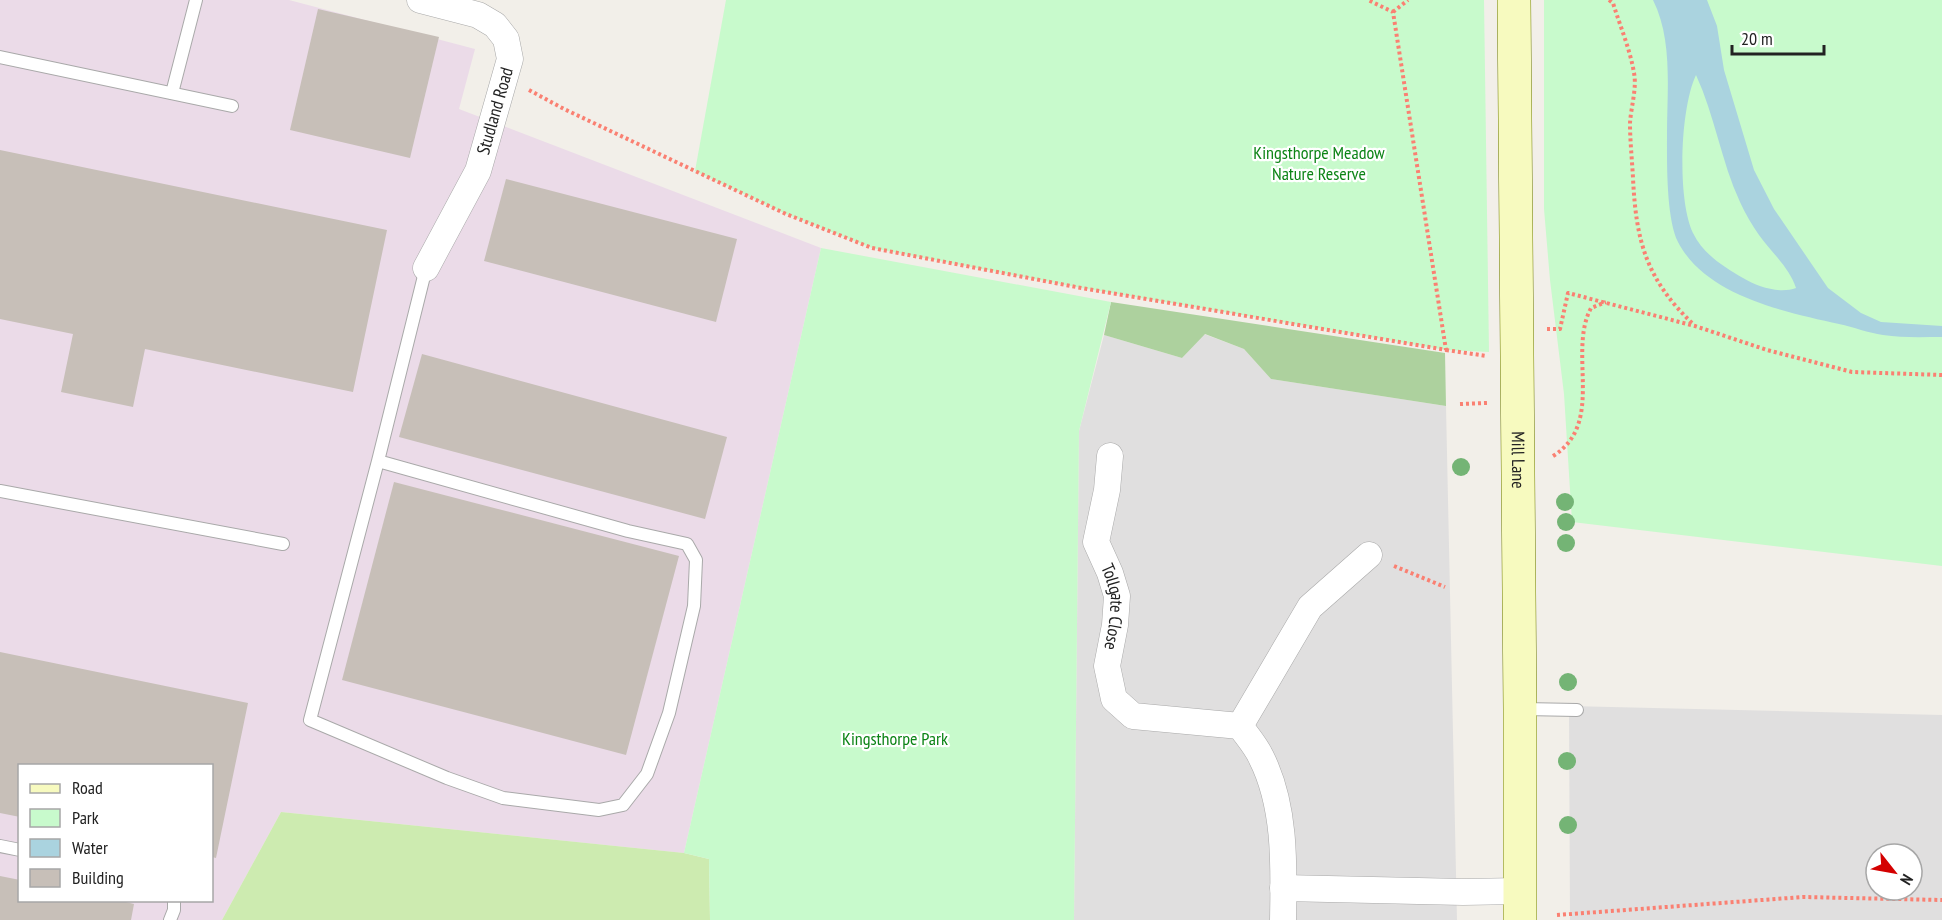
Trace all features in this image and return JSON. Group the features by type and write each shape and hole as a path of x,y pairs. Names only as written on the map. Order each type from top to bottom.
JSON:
{"street":[{"name":"Studland Road","path":"420,0 478,15 495,25 506,39 510,59 478,171 426,268"},
{"name":"Mill Lane","path":"1514,12 1520,905"},
{"name":"Tollgate Close","path":"1110,456 1107,490 1096,542 1110,573 1117,596 1115,625 1107,666 1114,699 1133,716 1240,726"},
{"path":"1283,920 1280,823 1273,786 1260,755 1240,726 1310,607 1369,555"},
{"path":"1283,888 1451,892 1520,905"}],"lane":[{"path":"172,93 196,0"},
{"path":"0,57 232,106"},
{"path":"378,461 628,531 687,544 696,560 694,606 669,713 647,774 623,805 599,810 503,798 447,778 310,720 426,268"},
{"path":"0,491 283,544"},
{"path":"1520,710 1577,710"},
{"path":"0,846 18,850"},
{"path":"170,920 174,902"}],"path":[{"path":"1368,0 1393,12"},
{"path":"1393,12 1408,0"},
{"path":"1609,0 1612,3 1635,75 1630,123 1634,215 1643,252 1658,284 1672,304 1695,326"},
{"path":"1393,12 1446,350"},
{"path":"505,76 564,109 786,214 872,248 1076,287 1517,360"},
{"path":"1544,329 1560,329 1568,293 1695,326 1767,350 1852,372 1942,375"},
{"path":"1552,456 1564,449 1575,434 1584,393 1583,331 1585,318 1591,308 1607,302"},
{"path":"1460,404 1496,403"},
{"path":"1369,555 1445,588"},
{"path":"1557,915 1803,897 1942,900"}],"shaded area":[{"path":"0,0 289,0 475,49 459,109 821,248 684,853 281,812 222,920 0,920"},
{"path":"1204,334 1244,349 1271,379 1446,406 1457,920 1074,920 1079,431 1104,335 1182,358"},
{"path":"1569,706 1942,715 1942,920 1570,920"}],"green space":[{"name":"Kingsthorpe Meadow Nature Reserve","path":"726,0 1484,0 1489,352 1446,350 1076,287 872,248 786,214 695,171"},
{"path":"1544,0 1942,0 1942,566 1572,522 1564,394 1544,209"},
{"name":"Kingsthorpe Park","path":"821,248 1111,302 1079,431 1074,920 710,920 709,859 684,853"},
{"path":"1111,302 1445,353 1446,406 1271,379 1244,349 1205,334 1182,358 1104,335"},
{"path":"281,812 684,853 709,859 710,920 222,920"}],"water":[{"path":"1653,0 1707,0 1717,26 1724,70 1754,170 1774,209 1828,288 1861,313 1881,322 1942,326 1942,337 1877,334 1795,314 1727,289 1707,276 1691,261 1674,232 1669,204 1667,66 1664,32","holes":["1696,75 1733,186 1742,206 1759,235 1789,273 1796,288 1776,290 1749,281 1715,259 1702,247 1693,233 1684,199 1682,154 1687,109"]}],"building":[{"path":"318,9 439,37 410,158 290,130"},
{"path":"0,150 387,230 353,392 145,349 133,407 61,392 73,334 0,319"},
{"path":"506,179 737,239 716,322 484,261"},
{"path":"422,354 727,437 705,519 399,437"},
{"path":"394,482 679,556 626,755 342,680"},
{"path":"0,652 248,703 216,858 213,857 213,764 18,764 18,817 0,813"},
{"path":"0,876 18,880 18,902 126,902 134,904 131,920 0,920"}]}
